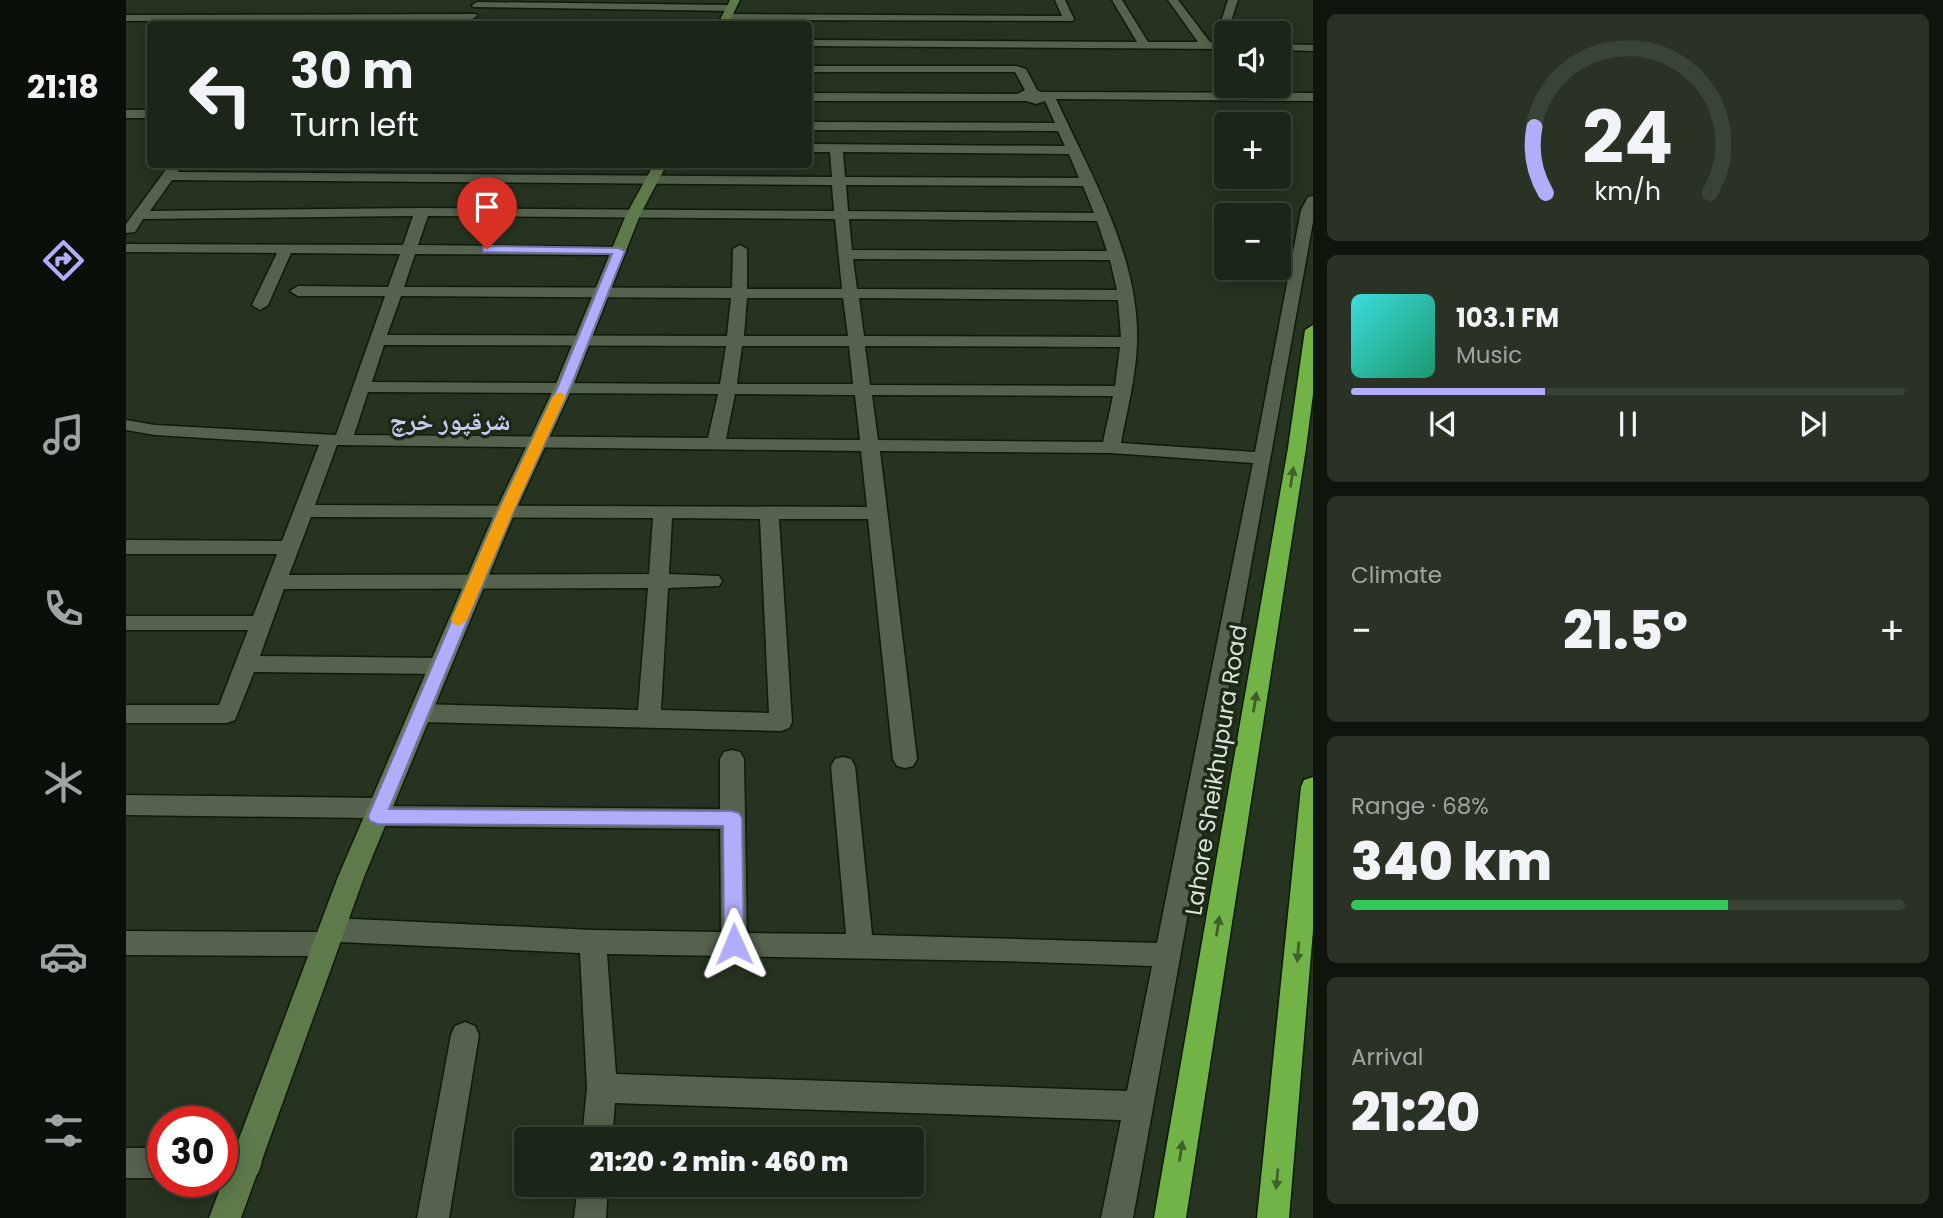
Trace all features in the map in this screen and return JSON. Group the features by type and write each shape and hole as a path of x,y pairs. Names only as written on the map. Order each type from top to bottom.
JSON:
{"highway":[{"name":"Lahore Sheikhupura Road","path":"1170,1218 1297,448 1313,330"},
{"path":"1273,1218 1313,787"}],"street":[{"path":"1060,0 1082,43"},
{"path":"1117,0 1144,44"},
{"path":"1174,0 1214,43"},
{"path":"1226,21 1233,0"},
{"path":"364,20 372,3"},
{"path":"418,16 422,3"},
{"path":"126,18 364,20 534,7 729,12 1007,14 1069,19"},
{"path":"889,14 896,43"},
{"path":"135,27 144,18"},
{"path":"812,43 1214,46"},
{"path":"1291,47 1313,48"},
{"path":"812,70 842,75 881,98 992,98 1037,95 1313,97"},
{"path":"812,98 847,111 912,83 953,98 992,98 1019,70 1062,127 1116,256 1126,295 1129,342 1111,448"},
{"path":"812,80 842,75"},
{"path":"842,75 847,111"},
{"path":"812,125 912,83 953,98 992,98 1062,127"},
{"path":"126,114 147,114"},
{"path":"812,148 1072,150"},
{"path":"836,148 845,254 905,759"},
{"path":"126,229 130,229 173,170 1086,182"},
{"path":"238,1153 476,581 564,386 633,215 656,175"},
{"path":"1117,1218 1263,459 1308,210 1313,200"},
{"path":"139,215 422,212 1101,217"},
{"path":"126,714 227,714 305,511 362,387 422,212"},
{"path":"126,248 619,251"},
{"path":"716,445 742,293 740,248"},
{"path":"260,305 286,249"},
{"path":"845,254 1116,256"},
{"path":"298,291 1126,295"},
{"path":"380,340 1129,342"},
{"path":"362,387 1121,391"},
{"path":"126,425 155,430 336,440 1111,448 1263,459"},
{"path":"305,511 877,513"},
{"path":"649,719 663,512"},
{"path":"420,713 781,722 769,512"},
{"path":"126,547 291,548"},
{"path":"278,582 712,581"},
{"path":"126,623 262,623"},
{"path":"246,664 440,666"},
{"path":"732,759 734,944"},
{"path":"843,766 860,946"},
{"path":"126,805 732,818"},
{"path":"126,943 329,937 1167,954"},
{"path":"593,942 602,1088 598,1127"},
{"path":"433,1218 465,1035"},
{"path":"602,1088 1138,1106"},
{"path":"126,1163 147,1163"},
{"path":"225,1218 228,1197"},
{"path":"590,1218 592,1197"}],"slow traffic":[{"path":"459,620 560,396"}],"district":[{"name":"شرقپور خرچ","path":"450,421"}],"route":[{"path":"487,249 619,251 564,386 506,512 377,816 732,818 734,944"}]}
